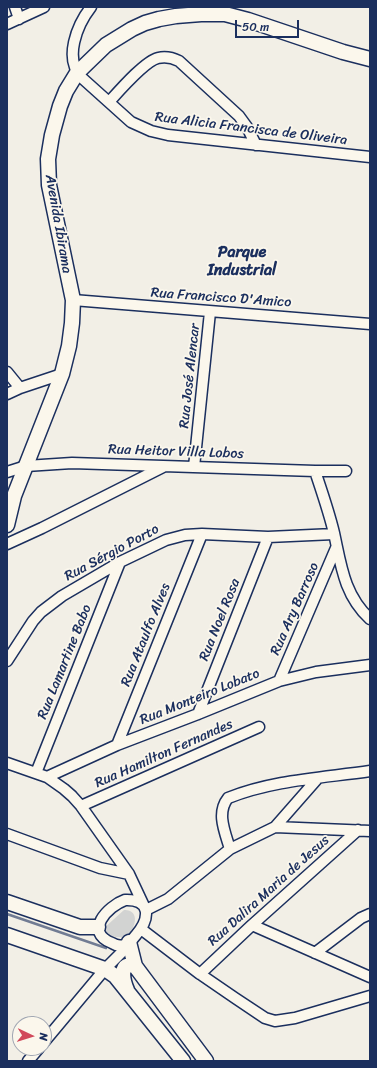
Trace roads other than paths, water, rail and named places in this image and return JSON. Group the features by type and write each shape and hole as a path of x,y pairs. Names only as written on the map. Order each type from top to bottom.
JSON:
{"main road":[{"name":"Avenida Ibirama","path":"7,525 11,501 62,374 69,346 73,300 49,185 48,164 52,135 60,106 66,91 77,73 106,45 122,34 145,23 176,16 223,10 343,52 370,59"},
{"path":"7,902 80,927 98,927"},
{"path":"7,935 107,967 130,994 180,1060"},
{"path":"125,947 136,968 206,1061"},
{"path":"130,994 123,979 123,972 126,967 130,965 136,968"}],"street":[{"path":"15,7 19,19"},
{"path":"7,24 44,7"},
{"path":"77,73 74,67 73,59 74,42 79,26 91,7"},
{"path":"109,102 148,63 157,58 172,58 179,61 239,116 247,127 256,145"},
{"name":"Rua Alicia Francisca de Oliveira","path":"77,73 131,122 151,131 168,136 370,157"},
{"name":"Rua Francisco D'Amico","path":"73,300 369,325"},
{"name":"Rua José Alencar","path":"194,467 210,312"},
{"path":"7,372 20,388"},
{"path":"7,394 62,374"},
{"name":"Rua Heitor Villa Lobos","path":"7,472 26,466 72,463 346,471"},
{"path":"7,544 42,528 163,466"},
{"path":"315,471 334,534 346,586 370,619"},
{"name":"Rua Sérgio Porto","path":"7,661 33,621 41,612 62,596 120,562 166,540 185,535 202,534 268,537 334,534"},
{"name":"Rua Ataulfo Alves","path":"117,745 202,534"},
{"name":"Rua Noel Rosa","path":"198,714 268,537"},
{"name":"Rua Ary Barroso","path":"278,681 336,548"},
{"name":"Rua Lamartine Babo","path":"36,773 120,562"},
{"name":"Rua Monteiro Lobato","path":"47,777 117,745 278,681 316,672 370,666"},
{"name":"Rua Hamilton Fernandes","path":"81,806 259,727"},
{"path":"7,763 47,777 64,788 81,806 129,874 145,908 145,922 141,929 52,1032"},
{"path":"230,849 222,815 222,808 228,798 258,788 298,780 370,771"},
{"path":"145,908 168,899 230,849 275,827 318,778"},
{"path":"275,827 370,831"},
{"name":"Rua Dalira Maria de Jesus","path":"200,974 358,830"},
{"path":"7,834 100,868 129,874"},
{"path":"125,947 106,940 102,937 98,927 99,922 106,913 125,900 132,893 135,886"},
{"path":"125,900 136,901 145,908"},
{"path":"315,953 361,918 370,914"},
{"path":"252,925 370,977"},
{"path":"141,929 200,974 265,1018 275,1021 295,1018 370,996"}],"waterway":[{"path":"7,914 106,948"}],"district":[{"name":"Parque Industrial","path":"242,262"}]}
